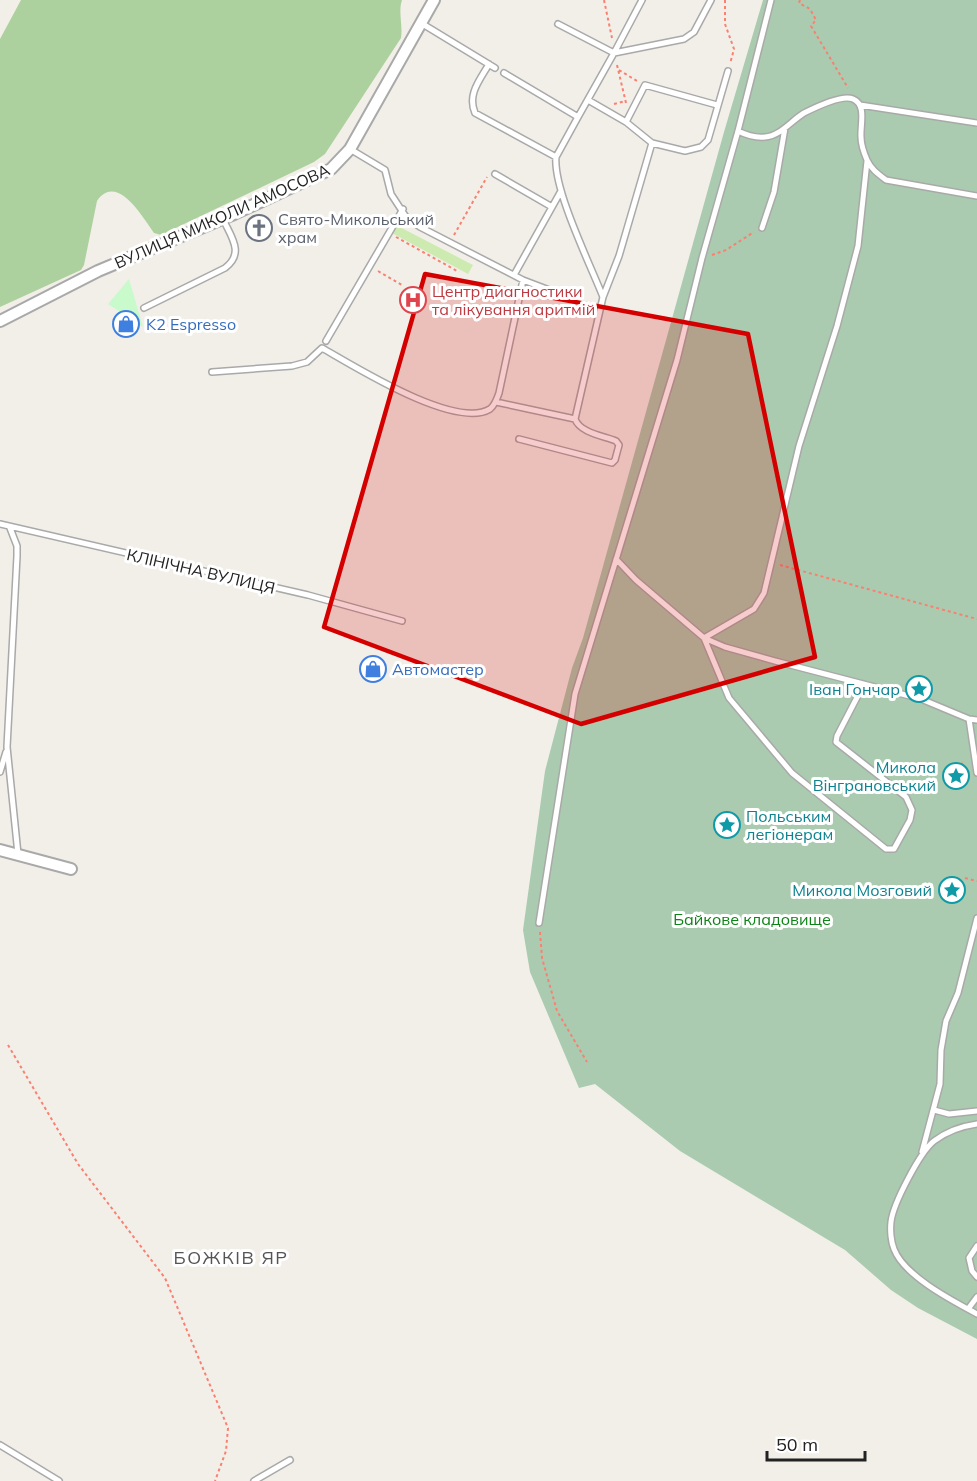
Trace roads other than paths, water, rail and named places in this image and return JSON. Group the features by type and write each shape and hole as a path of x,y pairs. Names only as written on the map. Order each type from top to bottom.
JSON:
{"street":[{"name":"ВУЛИЦЯ МИКОЛИ АМОСОВА","path":"0,321 98,271 222,219 331,169 350,149 435,0"},
{"path":"0,850 71,869"}],"lane":[{"path":"603,297 561,191 555,165 556,157 642,0"},
{"path":"558,24 614,53 684,39 694,32 711,0"},
{"path":"539,923 575,694 677,360 771,0"},
{"path":"421,23 495,68"},
{"path":"489,64 471,95 471,104 475,112 556,157"},
{"path":"588,100 628,119 652,143 685,151 700,147 708,140 728,70"},
{"path":"504,73 578,117"},
{"path":"628,119 645,85 717,105"},
{"path":"738,131 749,136 766,137 785,128 803,114 844,98 853,99 860,105 977,123"},
{"path":"860,105 861,140 867,161 874,171 886,180 977,196"},
{"path":"762,228 774,192 785,128"},
{"path":"519,439 612,463 615,460 619,445 616,441 583,429 575,419 603,297 619,256 652,143"},
{"path":"350,149 385,170 391,194 403,209 406,217 523,280 565,296"},
{"path":"704,638 754,609 764,592 799,446 837,326 858,246 867,161"},
{"path":"495,174 552,207"},
{"path":"514,275 561,191"},
{"path":"326,341 403,209"},
{"path":"144,308 232,263 236,255 236,248 222,219"},
{"path":"212,372 299,364 307,362 322,348 406,394 448,411 479,412 490,409 496,402 523,280"},
{"path":"496,402 575,419"},
{"name":"КЛІНІЧНА ВУЛИЦЯ","path":"0,524 308,595 402,621"},
{"path":"10,528 17,546 17,556 7,747 18,854"},
{"path":"616,559 636,580 704,638 755,656 921,699 969,719 977,720"},
{"path":"704,638 729,698 792,773 886,849 894,849 910,820 912,810 906,797 836,742 864,684"},
{"path":"969,719 977,773"},
{"path":"0,772 7,747"},
{"path":"977,918 958,993 946,1021 941,1050 940,1084 921,1155 891,1220 894,1250 904,1265 918,1277 977,1314"},
{"path":"933,1110 949,1114 977,1111"},
{"path":"921,1155 935,1141 965,1126 977,1124"},
{"path":"977,1246 969,1258 972,1271 977,1277"},
{"path":"968,1309 977,1297"},
{"path":"0,1445 59,1481"},
{"path":"254,1481 290,1460"}],"place":[{"name":"Свято-Микольський храм","path":"259,228"},
{"name":"Центр диагностики та лікування аритмій","path":"413,300"},
{"name":"K2 Espresso","path":"126,324"},
{"name":"Автомастер","path":"373,669"},
{"name":"Іван Гончар","path":"919,689"},
{"name":"Микола Вінграновський","path":"956,776"},
{"name":"Польським легіонерам","path":"727,825"},
{"name":"Микола Мозговий","path":"952,890"}],"district":[{"name":"БОЖКІВ ЯР","path":"231,1257"}],"park label":[{"name":"Байкове кладовище","path":"752,919"}]}
